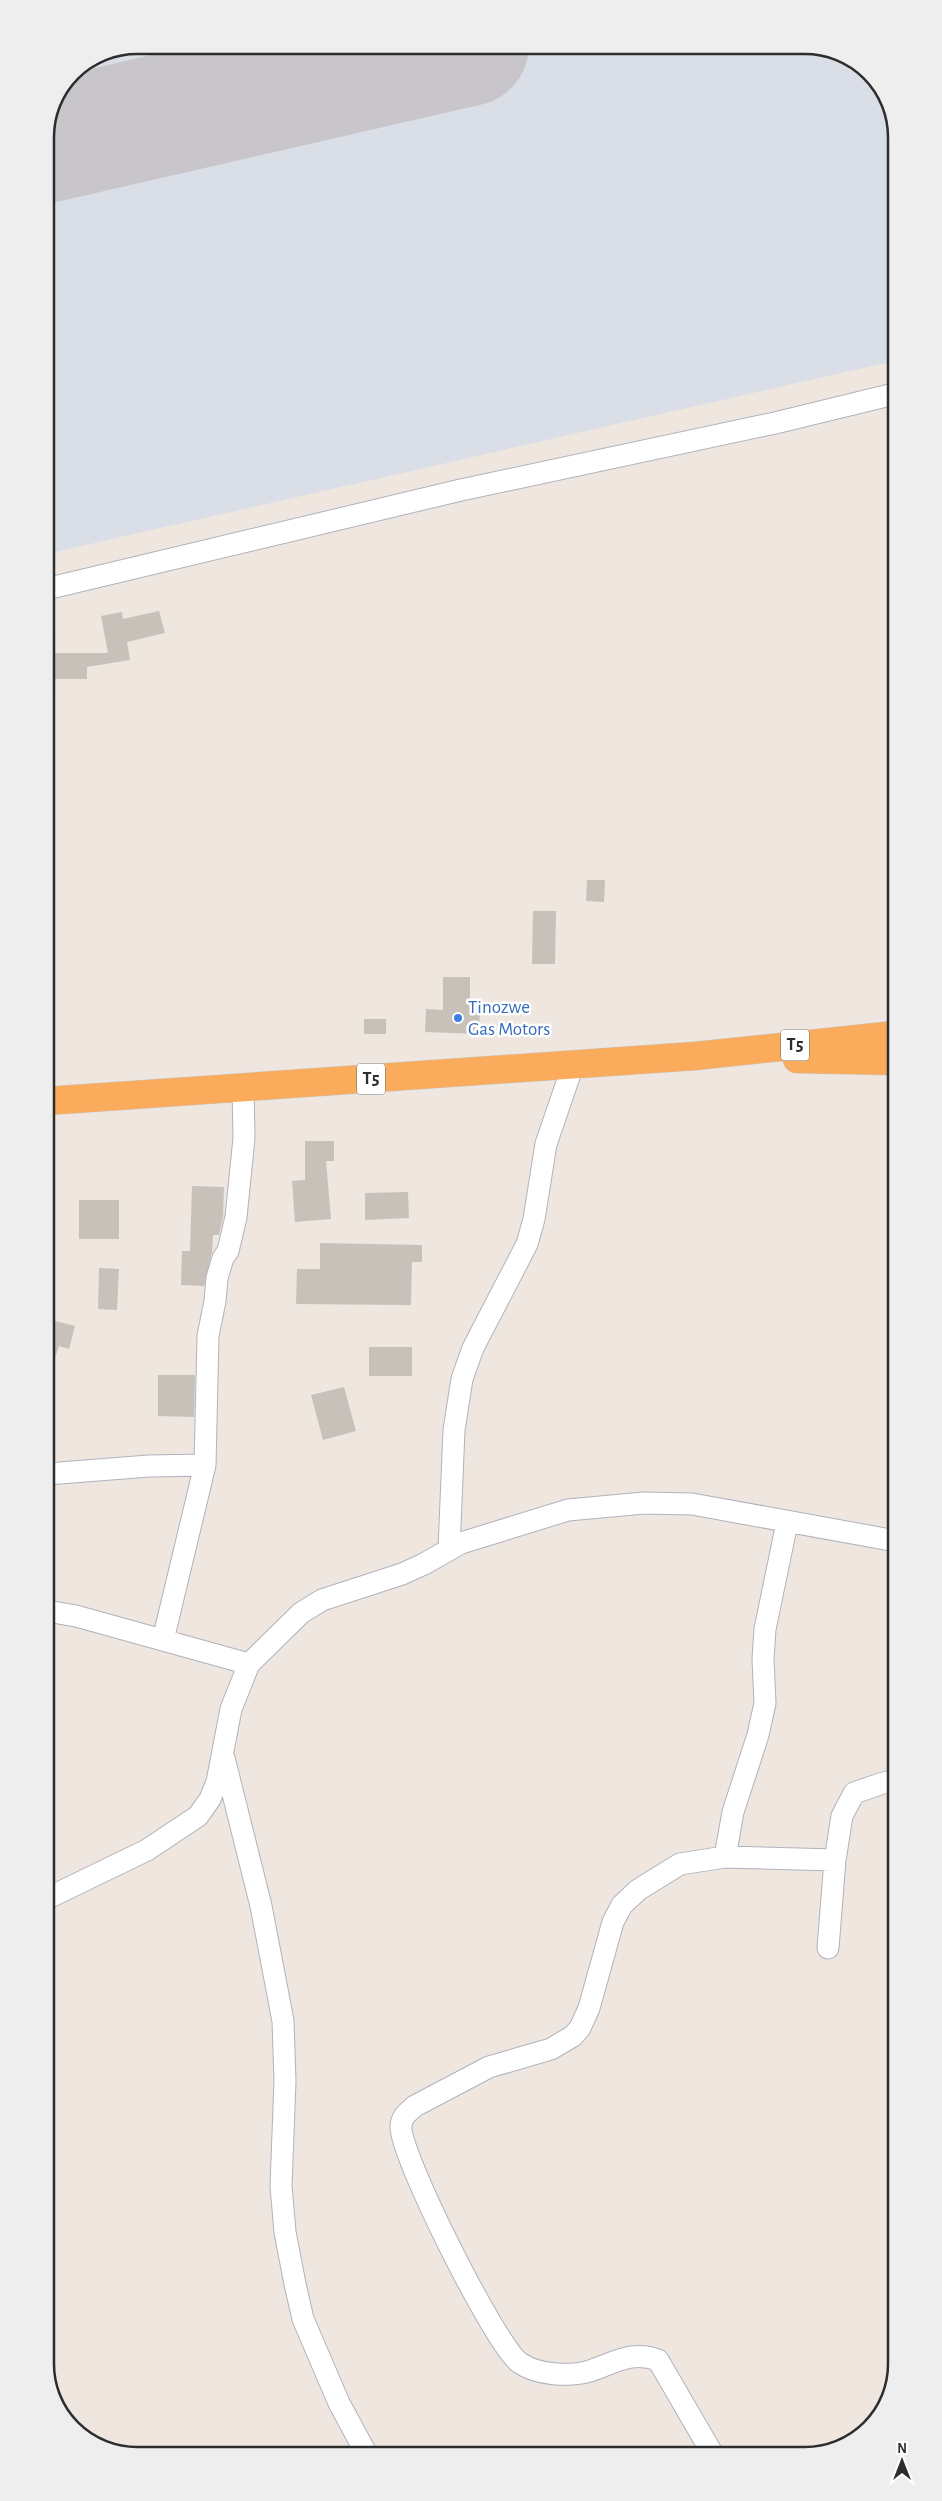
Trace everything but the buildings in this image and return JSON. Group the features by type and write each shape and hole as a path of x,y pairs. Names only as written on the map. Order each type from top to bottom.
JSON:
{"highway":[{"name":"T5","path":"54,1100 695,1056 888,1036"},
{"name":"T5","path":"695,1056 888,1061"}],"street":[{"path":"54,586 460,490 774,423 888,395"},
{"path":"449,1549 454,1430 462,1379 473,1348 527,1244 534,1219 546,1144 573,1065"},
{"path":"163,1640 205,1465 208,1336 215,1301 216,1278 223,1258 228,1251 236,1217 244,1138 243,1087"},
{"path":"54,1473 150,1466 205,1465"},
{"path":"54,1895 147,1850 198,1816 210,1799 231,1709 250,1664 300,1613 322,1600 402,1574 424,1564 449,1549 488,1534 568,1510 644,1503 692,1504 735,1510 787,1523 888,1539"},
{"path":"725,1857 733,1812 758,1735 765,1703 763,1659 765,1629 787,1523"},
{"path":"54,1612 76,1616 250,1664"},
{"path":"222,1752 261,1906 283,2021 285,2073 281,2186 285,2232 295,2284 303,2319 339,2403 363,2447"},
{"path":"828,1948 835,1860 842,1816 854,1793 888,1782"},
{"path":"709,2447 658,2360 646,2356 630,2356 588,2372 567,2374 533,2369 519,2362 507,2350 458,2265 405,2150 401,2127 402,2120 407,2112 415,2106 498,2063 551,2049 573,2036 580,2028 589,2008 613,1922 622,1905 638,1890 680,1864 725,1857 835,1860"}],"shaded area":[{"path":"121,55 821,55 847,65 868,82 880,100 888,126 888,362 54,552 54,132 57,116 62,100 82,74 105,60"}],"runway":[{"path":"54,140 429,54"}],"place":[{"name":"Tinozwe Gas Motors","path":"458,1018"}]}
